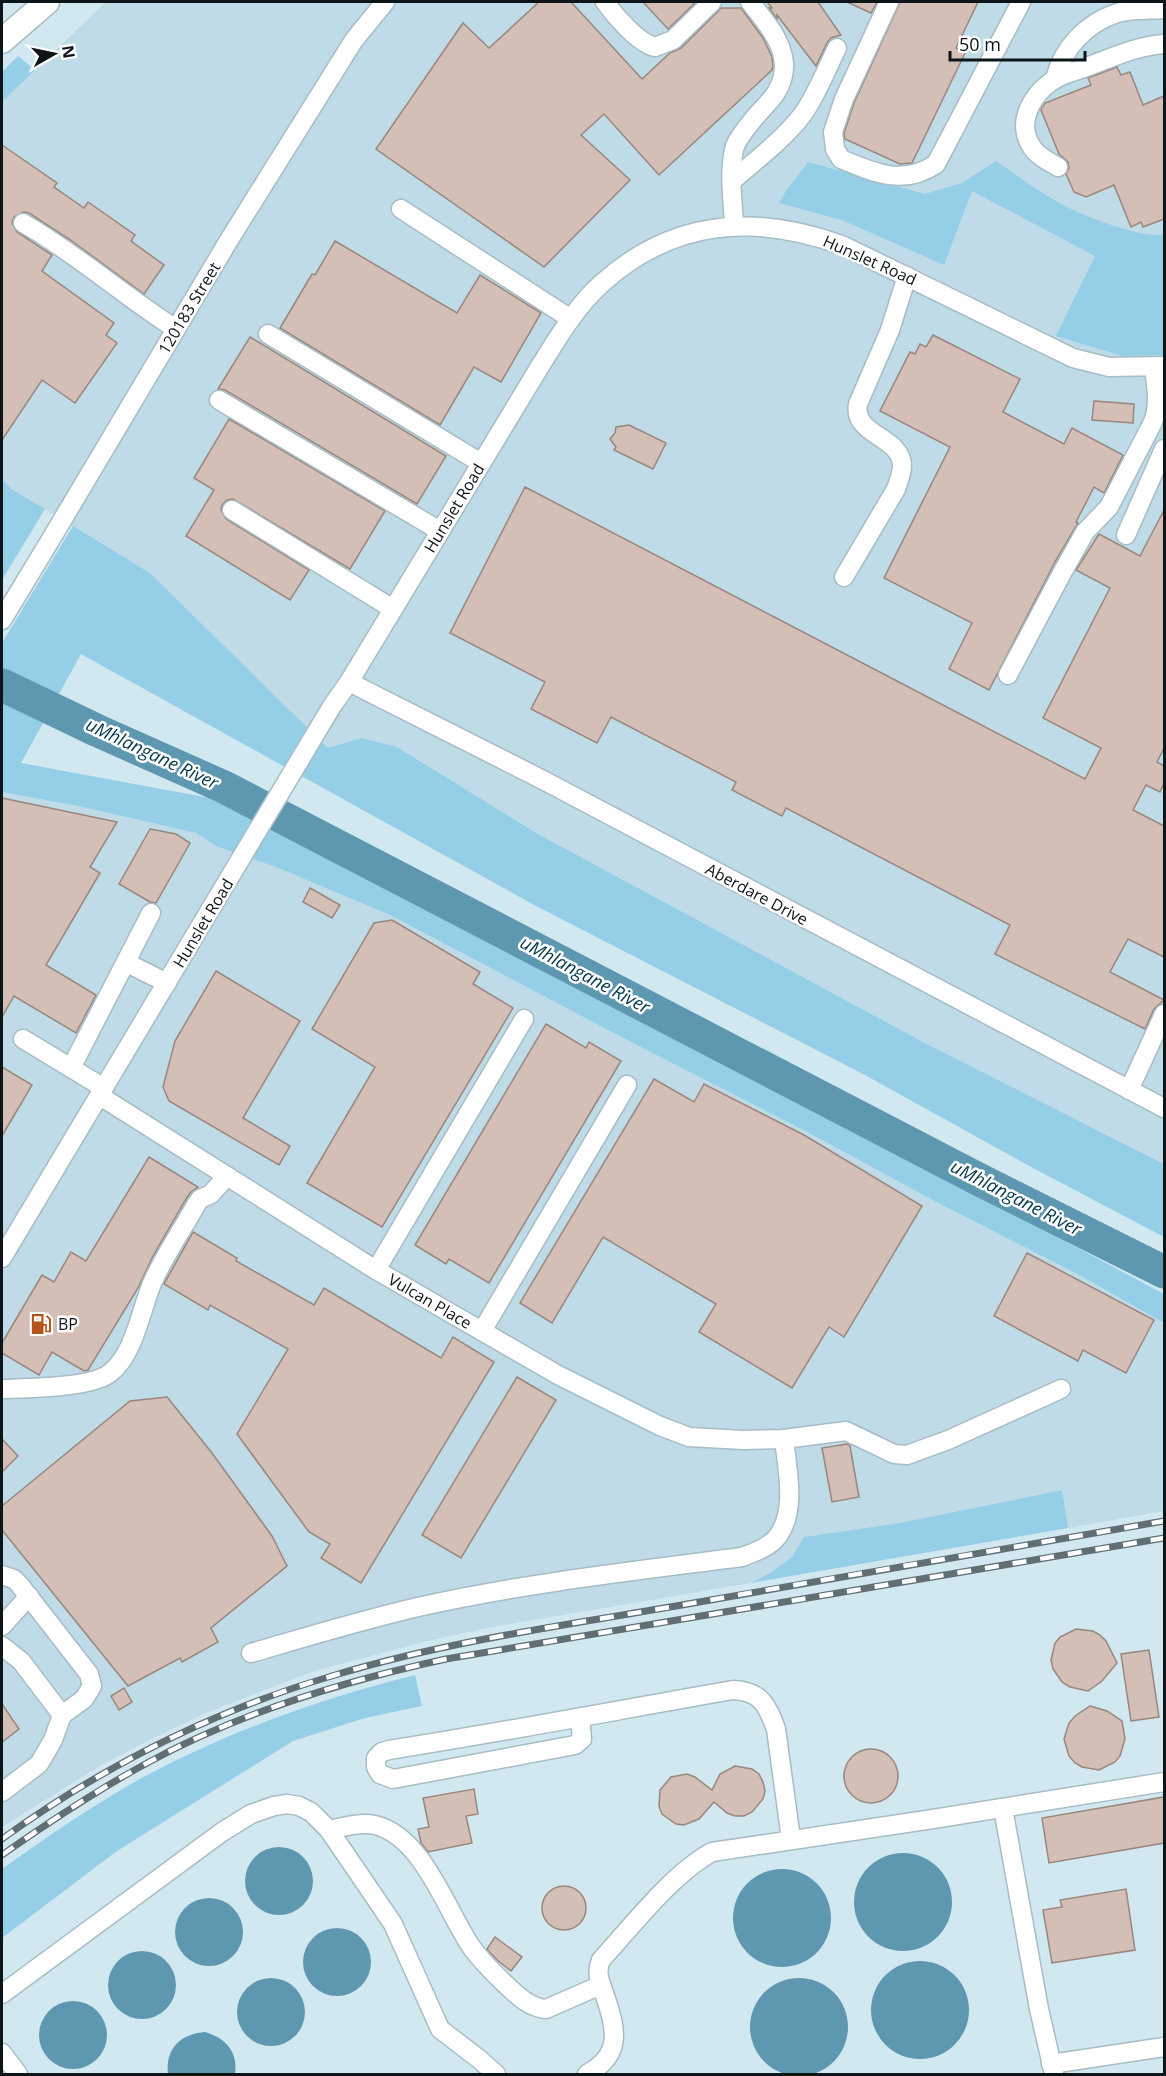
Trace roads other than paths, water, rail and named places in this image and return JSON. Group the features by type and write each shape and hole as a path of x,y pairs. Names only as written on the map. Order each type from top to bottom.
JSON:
{"main road":[{"path":"2,41 47,2"}],"street":[{"name":"120183 Street","path":"4,615 229,240 354,40 385,2"},
{"path":"605,2 641,41 655,47 673,40 712,2"},
{"path":"734,225 732,161 736,144 777,91 784,74 785,62 781,47 770,28 750,2"},
{"path":"889,2 844,99 833,132 835,149 841,159 879,173 911,176 924,172 936,164 1021,2"},
{"path":"1055,79 1059,63 1069,46 1082,33 1118,13 1164,9"},
{"path":"1058,167 1030,145 1024,128 1028,109 1036,96 1055,79 1140,47 1164,44"},
{"path":"732,181 802,115 817,91 837,48"},
{"path":"400,209 571,319"},
{"path":"23,223 53,240 176,329"},
{"name":"Hunslet Road","path":"2,1258 332,706 349,682 571,319 599,286 629,261 667,241 698,231 734,225 789,229 816,235 844,246 1073,358 1109,367 1159,366"},
{"path":"844,577 896,489 901,473 901,458 897,449 862,424 856,412 890,330 908,276"},
{"path":"268,334 481,463"},
{"path":"1008,675 1085,532 1109,507 1153,422 1158,411 1159,366"},
{"path":"219,400 440,531"},
{"path":"1126,535 1164,449"},
{"path":"232,510 393,609"},
{"name":"Aberdare Drive","path":"349,682 543,780 1164,1108"},
{"path":"71,1068 151,913"},
{"path":"127,963 167,983"},
{"path":"1129,1090 1164,1014"},
{"path":"376,1270 524,1019"},
{"name":"Vulcan Place","path":"23,1040 71,1068 102,1092 226,1176 376,1270 596,1395 660,1426 689,1437 743,1440 784,1439 846,1431 894,1454 907,1455 948,1440 1061,1389"},
{"path":"482,1330 627,1085"},
{"path":"2,1389 85,1383 111,1373 124,1354 142,1317 153,1282 196,1204 200,1199 211,1194 226,1176"},
{"path":"251,1653 418,1607 517,1588 742,1557 765,1548 778,1536 786,1520 789,1490 784,1439"},
{"path":"2,1575 14,1579 29,1596 92,1681 91,1690 84,1699 62,1715 53,1740 39,1764 2,1792"},
{"path":"2,1626 29,1596"},
{"path":"2,1646 21,1661 62,1715"},
{"path":"580,1717 582,1738 575,1745 393,1779 380,1774 376,1767 376,1758 382,1752 389,1750 733,1690 746,1690 764,1702 776,1729 790,1839"},
{"path":"587,2074 605,2063 612,2053 614,2043 611,2012 597,1976 601,1960 672,1884 701,1858 712,1852 1164,1782"},
{"path":"2,1994 222,1832 251,1814 287,1804 299,1806 311,1812 329,1830 393,1924 440,2029 495,2074"},
{"path":"1003,1808 1038,2009 1053,2069 1164,2047"},
{"path":"329,1830 351,1825 374,1825 397,1837 411,1849 447,1902 470,1945 497,1976 527,2003 546,2009 601,1985"},
{"path":"2,2053 18,2074"}],"waterway":[{"name":"uMhlangane River","path":"2,685 224,787 978,1179 1164,1272"}],"railway":[{"path":"2,1839 40,1812 120,1764 161,1743 204,1723 290,1689 378,1663 507,1635 1164,1521"},
{"path":"2,1855 92,1795 184,1744 257,1713 370,1677 446,1659 1164,1538"}],"place":[{"name":"BP","path":"41,1324"}]}
